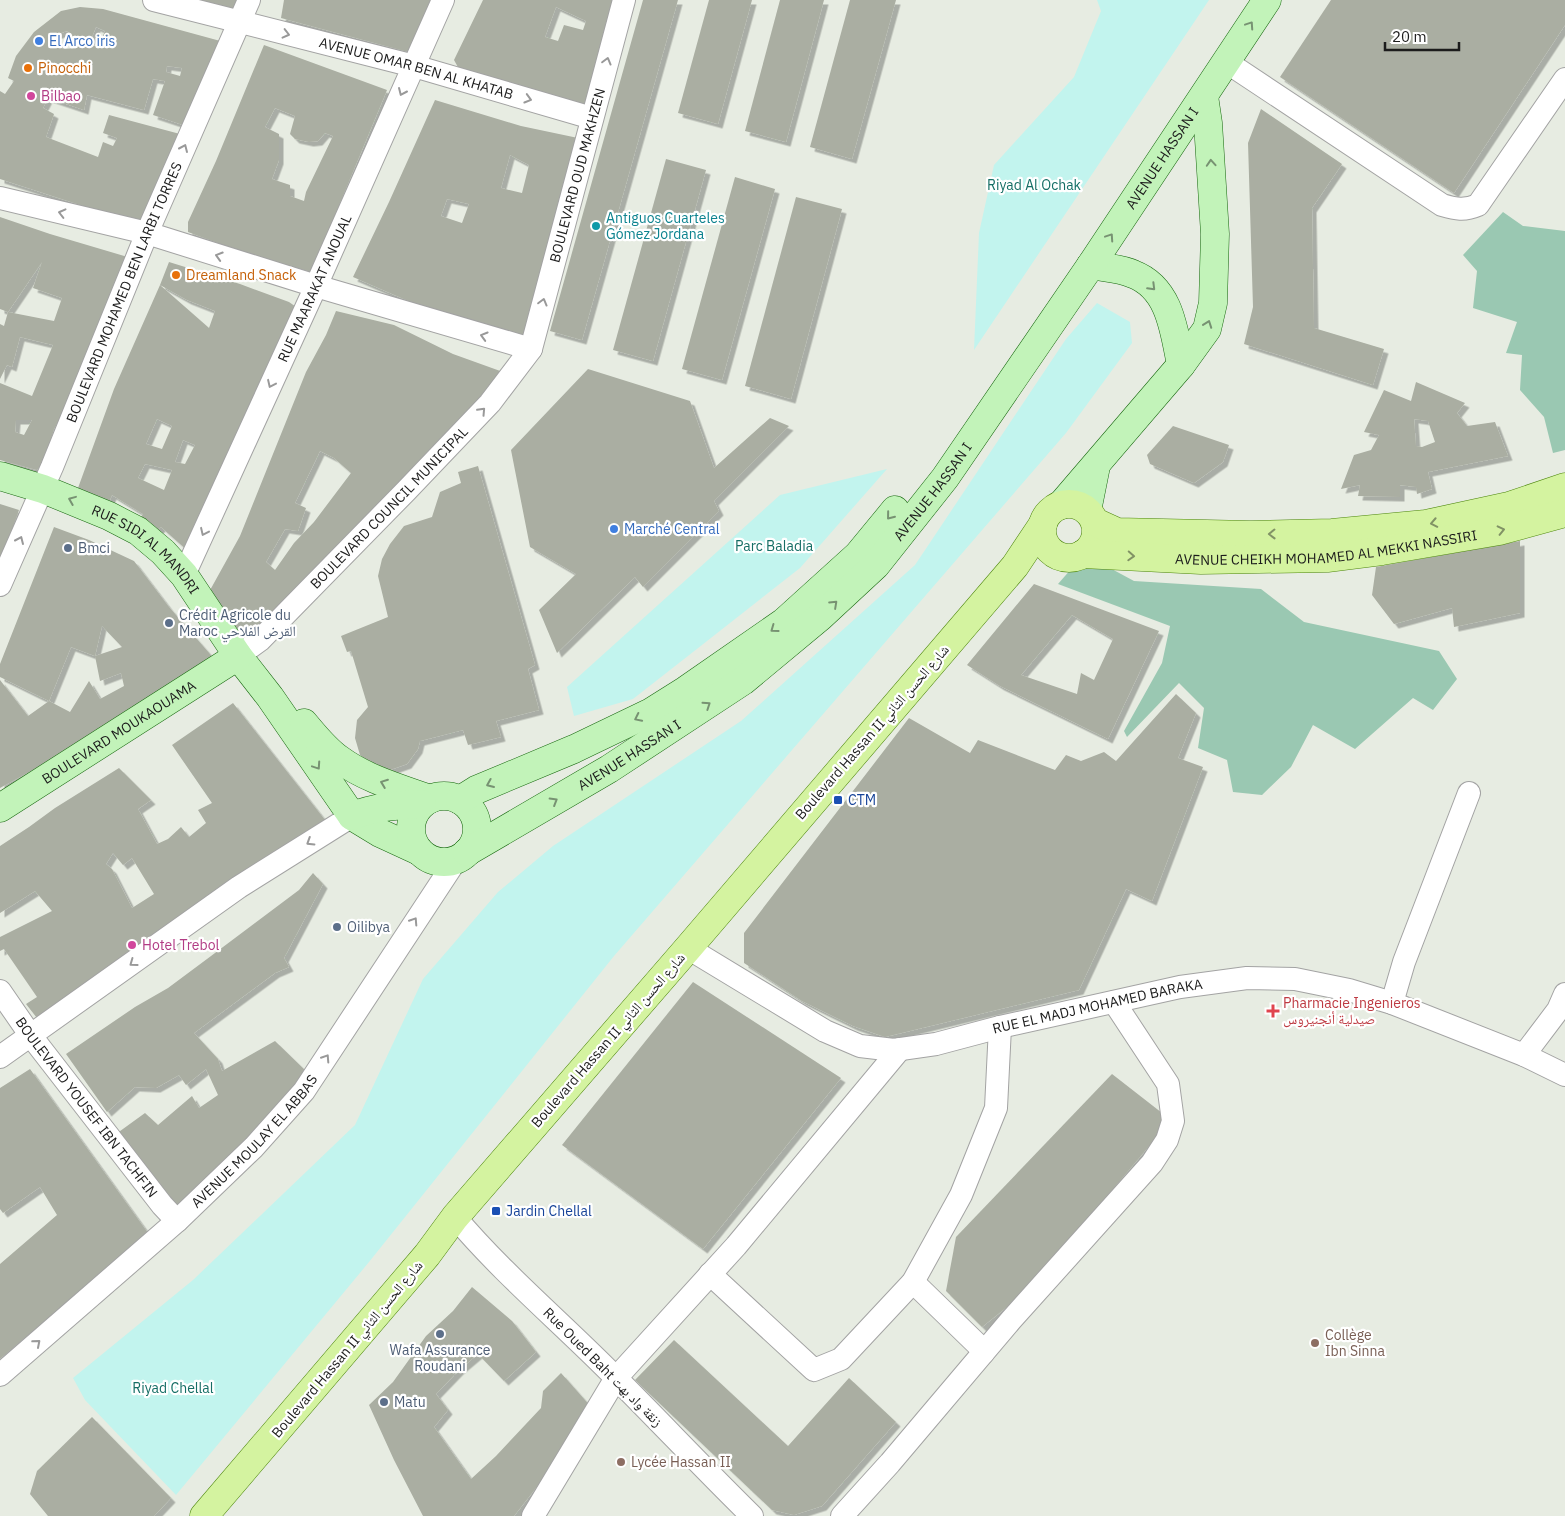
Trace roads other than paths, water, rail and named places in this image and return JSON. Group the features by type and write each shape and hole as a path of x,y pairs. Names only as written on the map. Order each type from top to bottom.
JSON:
{"main road":[{"name":"AVENUE HASSAN I","path":"460,800 476,790 557,756 651,712 745,651 784,622 858,555 928,470 1007,359 1245,0"},
{"name":"AVENUE HASSAN I","path":"461,856 609,769 743,681 820,616 876,565 945,478 1091,265 1267,0"},
{"name":"Boulevard Hassan II شارع الحسن الثاني","path":"204,1516 427,1255 455,1217 688,948 1014,566 1052,515 1181,364 1207,329 1213,303 1215,234 1208,123 1204,96"},
{"path":"1091,265 1131,273 1152,285 1160,296 1173,322 1181,364"},
{"name":"Boulevard Hassan II شارع الحسن الثاني","path":"1091,516 1098,460"},
{"name":"RUE SIDI AL MANDRI","path":"0,476 43,489 109,516 138,531 163,552 184,575 238,656 270,697 352,816 419,851"},
{"name":"AVENUE CHEIKH MOHAMED AL MEKKI NASSIRI","path":"1091,516 1117,532 1251,534 1341,532 1402,527 1443,521 1509,506 1565,487"},
{"path":"1014,566 1073,556 1092,546 1095,537 1091,516 1076,505 1052,515 1043,537 1049,549 1073,556"},
{"name":"AVENUE CHEIKH MOHAMED AL MEKKI NASSIRI","path":"1073,556 1201,560 1327,558 1382,551 1499,531 1565,513"},
{"name":"BOULEVARD MOUKAOUAMA","path":"0,808 238,656"},
{"name":"RUE SIDI AL MANDRI","path":"270,697 286,704 323,745 355,770 426,801"},
{"path":"352,816 371,809 426,801 440,796 451,796 470,808 475,818 477,830 474,842 461,856 446,862 436,861 419,851 411,832 412,822 415,812 426,801"}],"street":[{"name":"AVENUE OMAR BEN AL KHATAB","path":"154,0 414,66 592,118"},
{"name":"BOULEVARD MOHAMED BEN LARBI TORRES","path":"0,584 43,489 147,234 248,0"},
{"name":"RUE MAARAKAT ANOUAL","path":"184,575 316,286 443,0"},
{"name":"BOULEVARD OUD MAKHZEN","path":"531,349 624,0"},
{"path":"1226,61 1442,205 1457,209 1467,209 1478,205 1565,79"},
{"path":"0,198 147,234 531,349"},
{"name":"BOULEVARD COUNCIL MUNICIPAL","path":"238,656 260,640 406,492 490,403 531,349"},
{"path":"1392,1004 1404,962 1469,793"},
{"path":"0,1057 239,887 352,816"},
{"name":"AVENUE MOULAY EL ABBAS","path":"0,1375 177,1221 254,1148 304,1091 461,856"},
{"name":"RUE EL MADJ MOHAMED BARAKA","path":"688,948 825,1031 860,1046 894,1050 936,1044 1180,987 1248,978 1296,979 1349,990 1392,1004 1524,1055 1565,1075"},
{"name":"BOULEVARD YOUSEF IBN TACHFIN","path":"0,991 31,1036 156,1197 177,1221"},
{"path":"1524,1055 1558,1010 1565,994"},
{"path":"842,1516 890,1463 983,1353 1152,1163 1167,1140 1173,1121 1168,1084 1114,1002"},
{"path":"710,1274 814,1370 841,1359 914,1282 961,1195 996,1108 1000,1028"},
{"path":"533,1516 616,1378 710,1274 816,1151 900,1049"},
{"name":"Rue Oued Baht زنقة واد بهت","path":"455,1217 478,1244 616,1378 688,1454 752,1516"},
{"path":"914,1282 980,1347 983,1353"}],"place":[{"name":"El Arco iris","path":"39,41"},
{"name":"Pinocchi","path":"28,68"},
{"name":"Bilbao","path":"31,96"},
{"name":"Antiguos Cuarteles Gómez Jordana","path":"596,226"},
{"name":"Dreamland Snack","path":"176,275"},
{"name":"Marché Central","path":"614,529"},
{"name":"Bmci","path":"68,548"},
{"name":"Crédit Agricole du Maroc القرض الفلاحي","path":"169,623"},
{"name":"CTM","path":"838,800"},
{"name":"Oilibya","path":"337,927"},
{"name":"Hotel Trebol","path":"132,945"},
{"name":"Pharmacie Ingenieros صيدلية أنجنيروس","path":"1273,1011"},
{"name":"Jardin Chellal","path":"496,1211"},
{"name":"Wafa Assurance Roudani","path":"440,1334"},
{"name":"Collège Ibn Sinna","path":"1315,1343"},
{"name":"Matu","path":"384,1402"},
{"name":"Lycée Hassan II","path":"621,1462"}],"park label":[{"name":"Riyad Al Ochak","path":"1034,185"},
{"name":"Parc Baladia","path":"774,546"},
{"name":"Riyad Chellal","path":"173,1388"}]}
